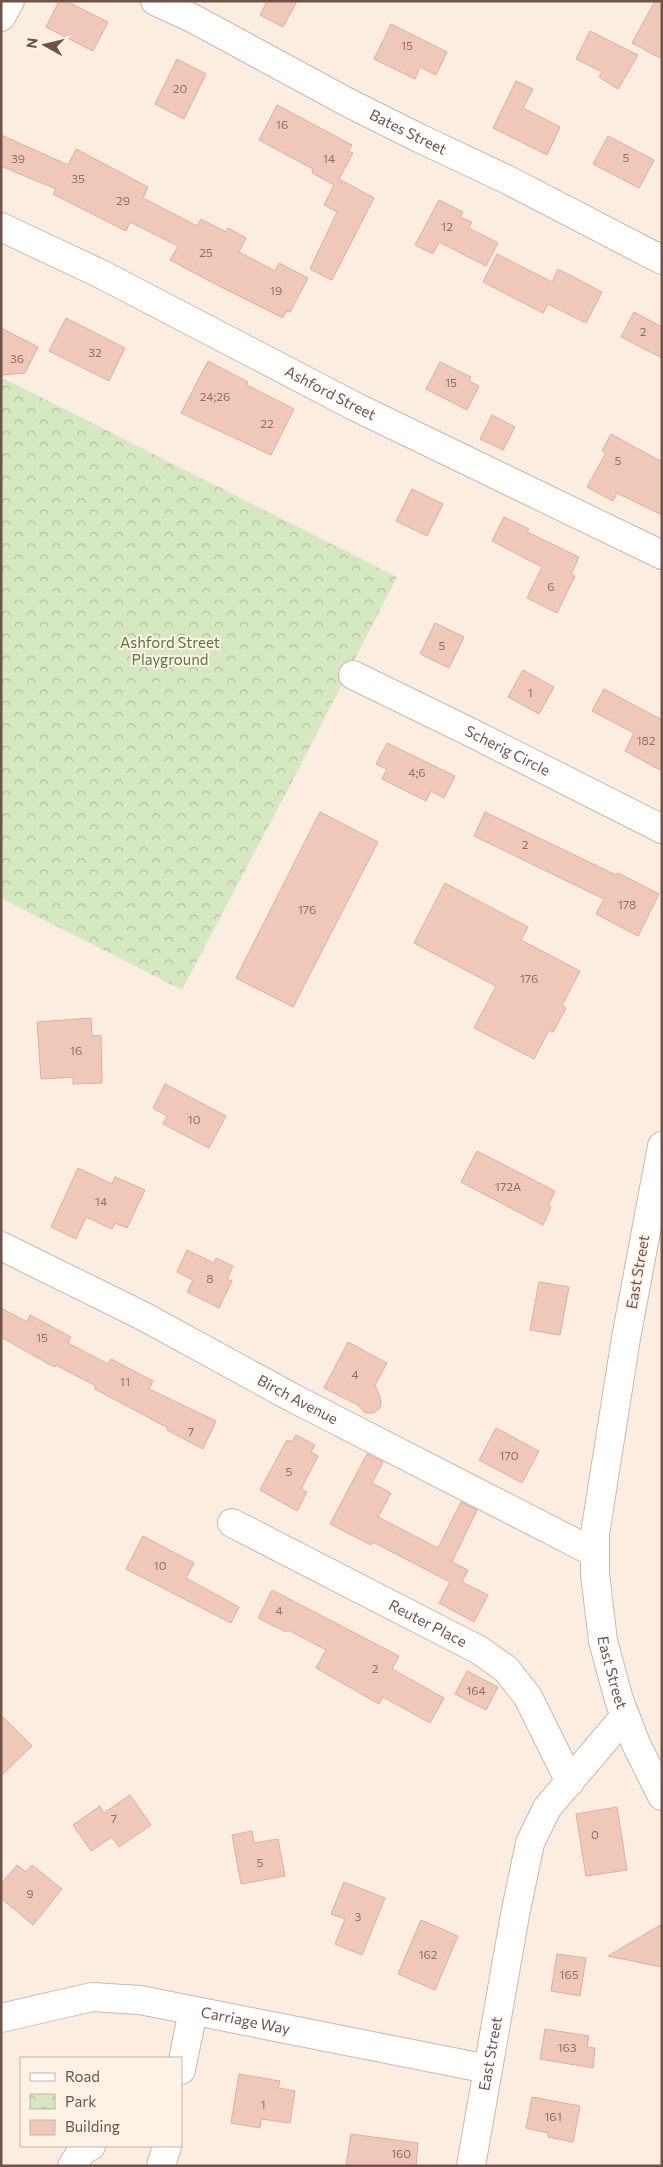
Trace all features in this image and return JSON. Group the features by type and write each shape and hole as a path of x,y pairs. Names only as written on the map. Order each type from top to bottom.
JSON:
{"street":[{"path":"1,17 10,1"},
{"name":"Bates Street","path":"156,1 192,18 347,102 506,179 662,260"},
{"name":"Ashford Street","path":"1,227 101,274 356,407 662,555"},
{"name":"Scherig Circle","path":"353,675 474,734 662,830"},
{"name":"East Street","path":"472,2166 515,1916 530,1843 548,1808 625,1716 603,1641 595,1574 595,1534 604,1468 656,1213 662,1146"},
{"name":"Birch Avenue","path":"1,1246 143,1316 294,1398 595,1553"},
{"name":"Reuter Place","path":"232,1523 479,1650 506,1669 528,1697 570,1782"},
{"path":"625,1716 636,1744 662,1796"},
{"name":"Carriage Way","path":"1,2018 92,1996 140,2000 488,2069"},
{"path":"182,2065 192,2011"},
{"path":"72,2166 82,2151 88,2147"},
{"path":"161,2166 167,2147"}],"green space":[{"name":"Ashford Street Playground","path":"1,377 397,577 182,990 1,898"}],"building":[{"path":"59,1 66,1 108,22 93,51 46,27"},
{"path":"267,1 297,1 283,27 260,15"},
{"path":"655,1 662,1 662,59 632,43"},
{"path":"391,24 447,52 436,75 420,67 415,79 374,59"},
{"path":"590,31 638,55 618,89 599,77 602,72 576,59"},
{"path":"177,59 206,74 184,119 155,104"},
{"path":"516,81 533,89 523,108 560,127 547,155 493,128"},
{"path":"277,105 352,145 348,151 353,153 339,179 374,198 332,280 310,269 337,212 324,205 334,185 312,173 313,169 259,140"},
{"path":"1,135 68,165 76,149 148,187 143,198 197,226 201,219 226,232 228,228 246,238 239,252 275,271 279,263 308,278 290,312 286,311 283,318 221,287 170,260 178,246 130,222 126,231 53,194 56,189 1,166"},
{"path":"608,136 654,160 639,188 593,164"},
{"path":"439,200 463,212 460,217 472,222 469,228 498,243 486,266 439,242 433,254 415,245"},
{"path":"497,254 552,282 558,269 602,292 586,323 548,304 543,313 483,282"},
{"path":"634,312 662,327 662,358 621,337"},
{"path":"66,318 125,348 109,381 49,351"},
{"path":"1,328 38,347 25,373 1,375"},
{"path":"208,361 248,382 247,385 294,409 271,455 181,413"},
{"path":"440,362 471,377 469,381 479,386 467,410 426,389"},
{"path":"492,415 515,427 503,450 480,439"},
{"path":"611,434 662,462 662,515 617,493 613,501 587,487 606,453 602,451"},
{"path":"412,489 443,504 427,536 396,521"},
{"path":"504,517 529,529 527,532 579,557 571,574 575,576 557,613 527,598 542,567 492,541"},
{"path":"435,623 464,637 449,668 420,654"},
{"path":"523,670 554,687 539,714 508,697"},
{"path":"604,689 662,720 662,771 625,751 634,733 592,711"},
{"path":"387,743 455,776 444,798 431,791 426,801 382,779 387,769 376,764"},
{"path":"320,812 378,842 293,1007 236,978"},
{"path":"485,812 616,875 618,873 659,894 638,936 596,914 604,899 474,836"},
{"path":"445,883 528,927 521,940 580,971 562,1005 566,1008 553,1032 549,1030 534,1059 474,1028 496,986 414,943"},
{"path":"91,1018 92,1036 101,1035 102,1083 73,1084 73,1077 41,1079 37,1022"},
{"path":"165,1084 226,1116 209,1148 163,1124 167,1116 153,1108"},
{"path":"477,1151 555,1191 548,1206 551,1207 543,1225 461,1182"},
{"path":"78,1168 112,1184 115,1177 145,1190 127,1228 115,1223 112,1229 86,1217 76,1239 51,1227"},
{"path":"187,1250 214,1263 216,1258 233,1266 227,1279 232,1281 219,1308 187,1292 193,1280 177,1272"},
{"path":"539,1282 569,1287 560,1335 530,1330"},
{"path":"1,1308 27,1322 30,1315 71,1337 68,1343 108,1364 111,1359 153,1381 149,1389 216,1421 203,1449 95,1389 96,1386 56,1365 55,1367 45,1362 1,1337"},
{"path":"348,1342 387,1363 375,1385 381,1400 380,1408 374,1413 365,1413 358,1405 324,1388"},
{"path":"496,1428 539,1451 522,1483 479,1460"},
{"path":"296,1435 315,1445 311,1452 318,1456 301,1489 307,1492 297,1511 260,1490 287,1440 292,1442"},
{"path":"367,1454 383,1462 372,1483 391,1493 378,1517 438,1548 461,1502 477,1510 452,1562 468,1570 462,1582 488,1595 474,1622 439,1603 450,1582 373,1542 371,1545 330,1524"},
{"path":"143,1536 194,1563 186,1578 239,1607 231,1623 126,1569"},
{"path":"272,1590 399,1656 392,1669 444,1698 430,1723 383,1697 379,1704 316,1668 326,1650 288,1630 286,1632 258,1618"},
{"path":"467,1671 498,1687 486,1710 455,1694"},
{"path":"1,1715 32,1746 1,1776"},
{"path":"130,1795 151,1825 119,1847 112,1837 91,1851 73,1825 100,1806 104,1813"},
{"path":"617,1807 627,1870 586,1876 576,1814"},
{"path":"252,1831 254,1843 278,1839 285,1876 241,1884 232,1835"},
{"path":"17,1865 26,1872 32,1865 62,1889 33,1925 1,1898 1,1884"},
{"path":"344,1882 385,1898 362,1955 335,1944 345,1919 331,1914"},
{"path":"421,1920 458,1936 435,1990 398,1974"},
{"path":"662,1924 662,1967 608,1956"},
{"path":"557,1954 586,1958 580,1996 551,1991"},
{"path":"545,2029 589,2036 587,2047 595,2048 593,2068 540,2059"},
{"path":"239,2074 280,2081 278,2088 295,2091 290,2123 261,2119 260,2128 231,2123"},
{"path":"532,2097 580,2106 573,2142 548,2137 548,2133 526,2128"},
{"path":"351,2134 418,2143 416,2166 346,2166"}]}
